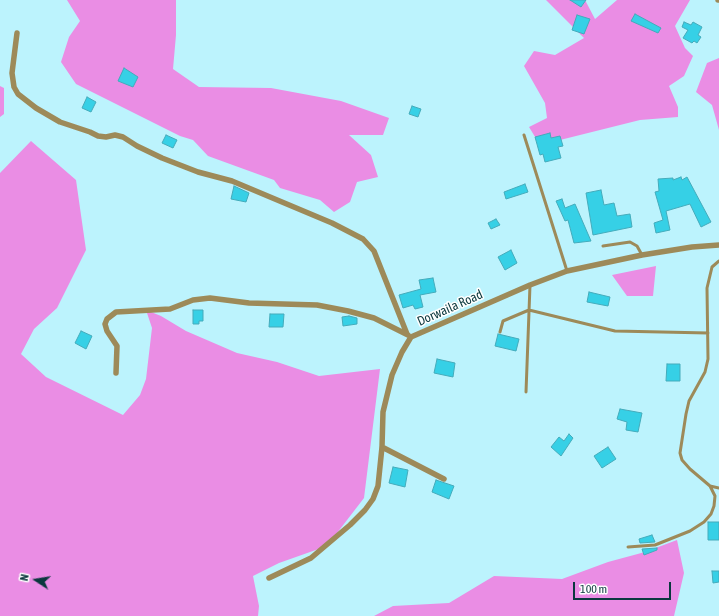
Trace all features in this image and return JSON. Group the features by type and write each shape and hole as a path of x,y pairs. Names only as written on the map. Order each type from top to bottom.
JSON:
{"street":[{"path":"17,33 12,73 14,87 18,94 36,108 60,122 98,136 123,137 137,146 162,158 198,172 232,181 332,223 363,239 374,251 409,336"},
{"name":"Dorwaila Road","path":"269,578 311,558 365,510 373,499 378,486 384,412 392,375 409,336 567,271 642,255 692,247 719,245"},
{"path":"116,373 117,346 105,324 111,315 116,312 123,311 170,309 193,300 210,298 249,303 317,306 348,311 374,318 409,336"},
{"path":"382,447 444,479"}],"lane":[{"path":"524,135 567,271"},
{"path":"603,246 630,242 637,246 642,255"},
{"path":"628,547 648,546 668,541 690,531 704,522 711,514 714,506 715,496 710,486 690,469 682,460 680,453 689,401 705,372 708,359 707,288 709,274 712,267 719,261"},
{"path":"526,392 530,285"},
{"path":"500,332 503,321 529,310 615,331 708,334"},
{"path":"710,486 719,488"}],"shaded area":[{"path":"67,0 176,0 176,35 173,69 199,87 271,88 341,101 389,118 383,135 349,135 371,155 378,177 357,182 350,202 334,212 320,200 280,188 274,180 208,156 193,140 180,136 76,84 61,62 69,37 80,21"},
{"path":"546,0 585,0 595,19 617,0 690,0 675,26 685,48 693,56 684,76 669,86 678,107 678,117 640,120 540,145 529,127 547,118 545,103 524,66 534,51 555,55 584,38"},
{"path":"719,58 719,130 712,105 696,92 707,63"},
{"path":"0,86 4,88 4,114 0,117"},
{"path":"31,141 76,180 86,250 57,308 34,329 21,354 46,377 123,415 140,395 146,379 152,328 146,310 161,316 186,331 237,353 277,362 319,376 380,369 364,498 327,546 279,563 253,576 259,606 258,616 0,616 0,173"},
{"path":"656,266 653,296 627,296 612,275"},
{"path":"677,540 684,573 674,616 374,616 393,606 449,603 494,576 562,579 608,562 645,552"}],"building":[{"path":"570,0 586,0 581,7"},
{"path":"635,14 661,28 658,33 631,21"},
{"path":"577,15 590,19 584,34 572,30"},
{"path":"684,22 691,25 693,22 702,27 698,35 701,37 697,43 694,41 692,43 683,38 688,30 682,27"},
{"path":"124,68 138,77 133,87 118,81"},
{"path":"87,97 96,102 91,112 82,108"},
{"path":"412,106 421,109 418,117 409,114"},
{"path":"550,133 551,138 560,136 563,146 558,147 561,158 545,162 543,154 540,155 535,137"},
{"path":"166,135 177,140 173,148 162,143"},
{"path":"681,177 682,180 687,177 711,222 701,227 690,204 666,211 670,230 656,233 654,223 663,220 655,192 659,191 658,179 673,178 673,180"},
{"path":"525,184 528,192 506,199 504,192"},
{"path":"234,186 249,193 246,202 231,199"},
{"path":"601,190 604,205 614,203 617,216 630,214 632,227 593,235 586,193"},
{"path":"562,199 565,208 575,204 591,241 574,243 568,220 565,221 556,201"},
{"path":"496,219 500,225 491,229 488,223"},
{"path":"511,250 517,263 505,270 498,257"},
{"path":"433,278 436,292 420,295 423,307 415,309 413,305 403,308 399,295 421,289 419,280"},
{"path":"589,292 610,297 608,306 587,302"},
{"path":"193,310 203,310 203,321 199,321 199,324 193,324"},
{"path":"270,314 284,314 283,327 269,327"},
{"path":"349,316 357,318 357,324 343,326 342,317"},
{"path":"81,331 92,336 86,349 75,343"},
{"path":"498,334 519,339 516,351 495,346"},
{"path":"437,359 455,363 453,377 434,373"},
{"path":"667,364 680,364 680,381 666,381"},
{"path":"620,409 642,413 638,432 626,430 627,422 617,419"},
{"path":"569,434 573,438 561,456 551,447 559,437 564,441"},
{"path":"608,447 616,459 602,468 594,456"},
{"path":"393,467 408,470 405,487 389,483"},
{"path":"436,480 454,486 449,499 432,492"},
{"path":"708,522 719,522 719,540 708,540"},
{"path":"652,535 655,542 640,543 639,539"},
{"path":"657,548 657,550 644,555 642,549"},
{"path":"712,571 719,571 719,582 713,583"}]}
